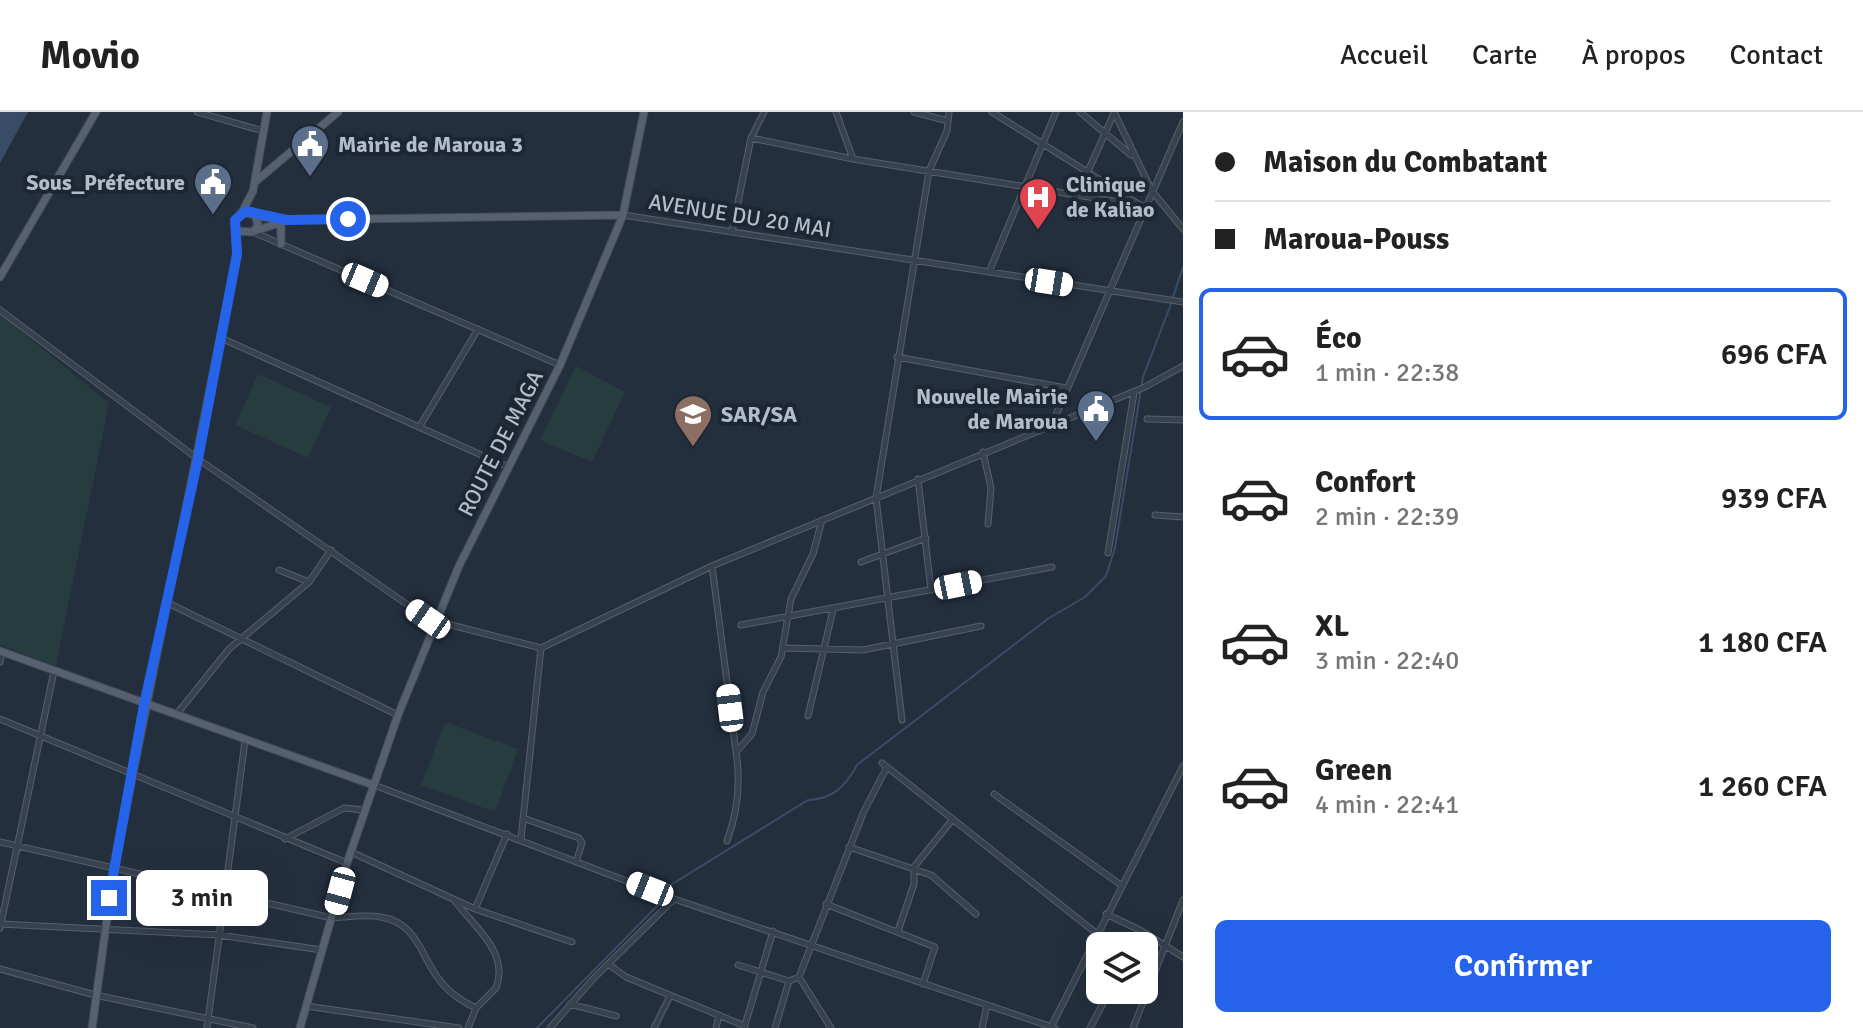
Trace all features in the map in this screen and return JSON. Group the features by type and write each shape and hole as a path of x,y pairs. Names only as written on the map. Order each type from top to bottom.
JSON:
{"main road":[{"path":"0,277 96,112"},
{"path":"237,254 258,225 254,186 267,112"},
{"path":"92,1028 114,868 144,705 198,459 237,254 235,220 254,186 338,112"},
{"name":"ROUTE DE MAGA","path":"300,1028 347,863 398,715 434,622 560,365 623,215 644,112"},
{"path":"242,212 284,221"},
{"name":"AVENUE DU 20 MAI","path":"284,221 623,215"},
{"path":"237,231 252,233 284,221"},
{"path":"281,244 284,221"},
{"path":"1,651 373,785"}],"street":[{"path":"197,112 263,131"},
{"path":"732,232 751,138 764,112"},
{"path":"836,112 853,159"},
{"path":"914,112 948,121"},
{"path":"902,720 876,498 929,171 949,112"},
{"path":"992,112 1143,206"},
{"path":"989,272 1056,112"},
{"path":"1080,112 1135,158"},
{"path":"1077,196 1114,112"},
{"path":"1114,112 1152,191 1183,229"},
{"path":"1052,424 1143,206 1183,122"},
{"path":"751,138 853,159 1143,206"},
{"name":"AVENUE DU 20 MAI","path":"623,215 1182,302"},
{"path":"252,233 560,365"},
{"path":"0,310 198,459 434,622 541,648 712,566 1135,392 1183,366"},
{"path":"420,426 478,329"},
{"path":"221,338 508,467"},
{"path":"897,357 1066,388"},
{"path":"1108,553 1135,392"},
{"path":"1147,419 1183,420"},
{"path":"983,452 991,488 988,524"},
{"path":"918,479 931,590"},
{"path":"1155,515 1183,517"},
{"path":"736,752 752,734 760,701 784,648 793,594 812,558 822,520"},
{"path":"861,562 926,538"},
{"path":"176,716 204,676 242,638 309,582 331,550"},
{"path":"712,566 736,752 737,805 727,841"},
{"path":"741,625 1052,567"},
{"path":"279,570 309,582"},
{"path":"166,602 398,715"},
{"path":"808,716 826,651 833,610"},
{"path":"784,648 826,651 892,645 981,626"},
{"path":"521,839 541,648"},
{"path":"0,662 1,651"},
{"path":"54,671 0,925 219,935 323,950"},
{"path":"0,719 132,771 284,840 347,863"},
{"path":"207,1028 245,741"},
{"path":"831,1028 799,977 809,945 884,765 1095,932"},
{"path":"1097,932 1182,768"},
{"path":"373,785 577,859 674,899 1052,1028 1086,955"},
{"path":"994,794 1121,885"},
{"path":"284,840 344,808 364,810"},
{"path":"523,818 579,838 582,843 577,859"},
{"path":"898,931 914,884 914,867 953,819"},
{"path":"475,909 507,834"},
{"path":"0,842 332,918 381,917 396,922 421,944 439,979 453,994 476,1008"},
{"path":"849,847 931,875 976,914"},
{"path":"351,851 475,909 572,942"},
{"path":"454,899 494,948 498,982 491,996 476,1008 468,1028"},
{"path":"550,1028 608,964 674,899"},
{"path":"1133,1028 1183,900"},
{"path":"826,904 935,948 923,984"},
{"path":"1106,914 1140,930 1183,957"},
{"path":"608,964 626,977 745,1027 773,931"},
{"path":"738,965 789,981 799,977"},
{"path":"0,969 95,995 253,1028"},
{"path":"775,1028 789,981"},
{"path":"654,1028 670,996"},
{"path":"570,1004 616,1016"},
{"path":"1090,1028 1103,1004"},
{"path":"982,1028 987,1005"},
{"path":"306,1006 459,1028"},
{"path":"716,1028 719,1015"}],"green space":[{"path":"0,314 109,403 56,666 0,645"},
{"path":"576,366 625,392 592,462 540,440"},
{"path":"258,374 331,407 308,458 235,425"},
{"path":"445,722 518,749 495,812 421,785"}],"water":[{"path":"0,112 28,112 0,163"}],"waterway":[{"path":"1173,297 1183,267"},
{"path":"669,886 808,800 825,797 837,790 857,765 1049,618 1085,597 1106,576 1115,548 1143,377 1171,304"},
{"path":"537,1028 664,899"}],"place":[{"name":"Mairie de Maroua 3","path":"310,178"},
{"name":"Sous_Préfecture","path":"213,216"},
{"name":"Clinique de Kaliao","path":"1038,231"},
{"name":"Nouvelle Mairie de Maroua","path":"1096,443"},
{"name":"SAR/SA","path":"693,448"}],"route":[{"path":"109,898 144,705 198,459 237,254 235,220 237,215 246,211 256,216 287,220 348,219"}]}
